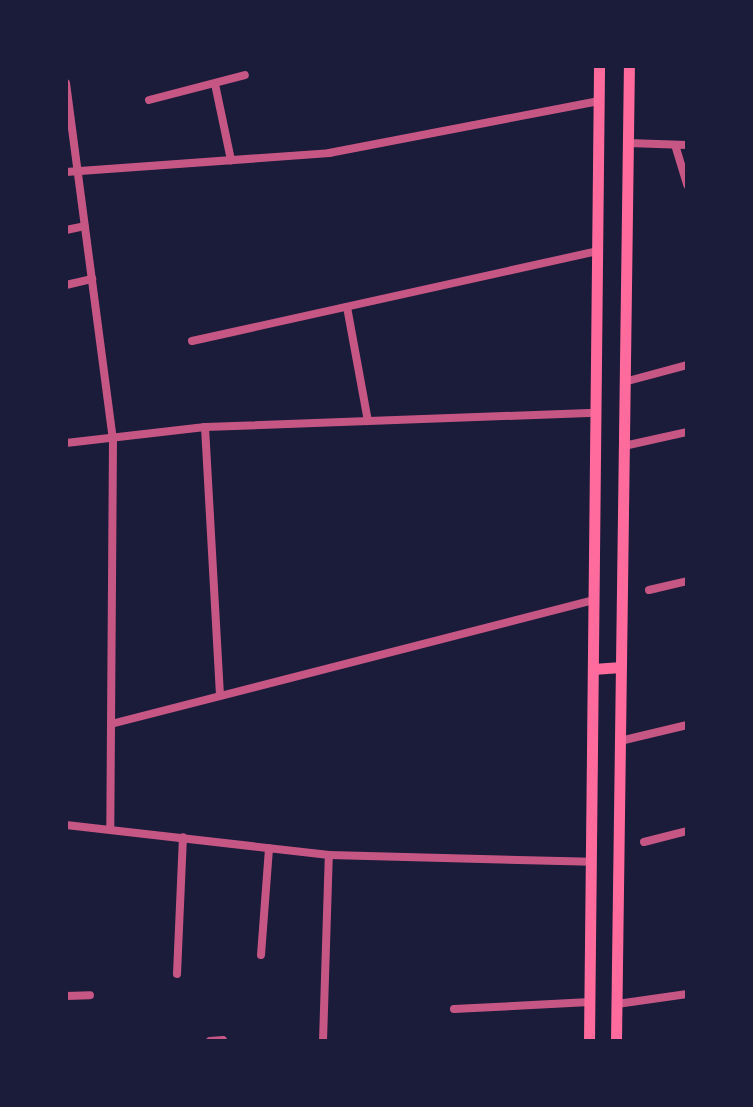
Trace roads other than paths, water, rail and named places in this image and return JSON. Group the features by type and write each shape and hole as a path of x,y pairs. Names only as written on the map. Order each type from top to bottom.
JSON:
{"main road":[{"path":"589,1041 599,66"},
{"path":"616,1041 629,66"},
{"path":"593,669 621,667"}],"street":[{"path":"149,100 245,75"},
{"path":"66,83 113,439 110,829"},
{"path":"215,84 231,160"},
{"path":"66,172 329,153 599,101"},
{"path":"628,143 676,148 687,145"},
{"path":"676,148 687,185"},
{"path":"66,230 85,226"},
{"path":"192,341 598,251"},
{"path":"66,285 92,279"},
{"path":"347,307 368,421"},
{"path":"624,382 687,365"},
{"path":"66,443 205,427 596,413"},
{"path":"205,427 220,696"},
{"path":"624,446 687,432"},
{"path":"649,590 687,581"},
{"path":"111,724 594,600"},
{"path":"620,741 687,725"},
{"path":"66,825 329,855 591,862"},
{"path":"644,842 687,831"},
{"path":"177,974 183,837"},
{"path":"261,955 269,848"},
{"path":"323,1041 329,855"},
{"path":"617,1004 687,994"},
{"path":"66,996 90,995"},
{"path":"454,1009 590,1002"},
{"path":"210,1041 223,1040"}]}
